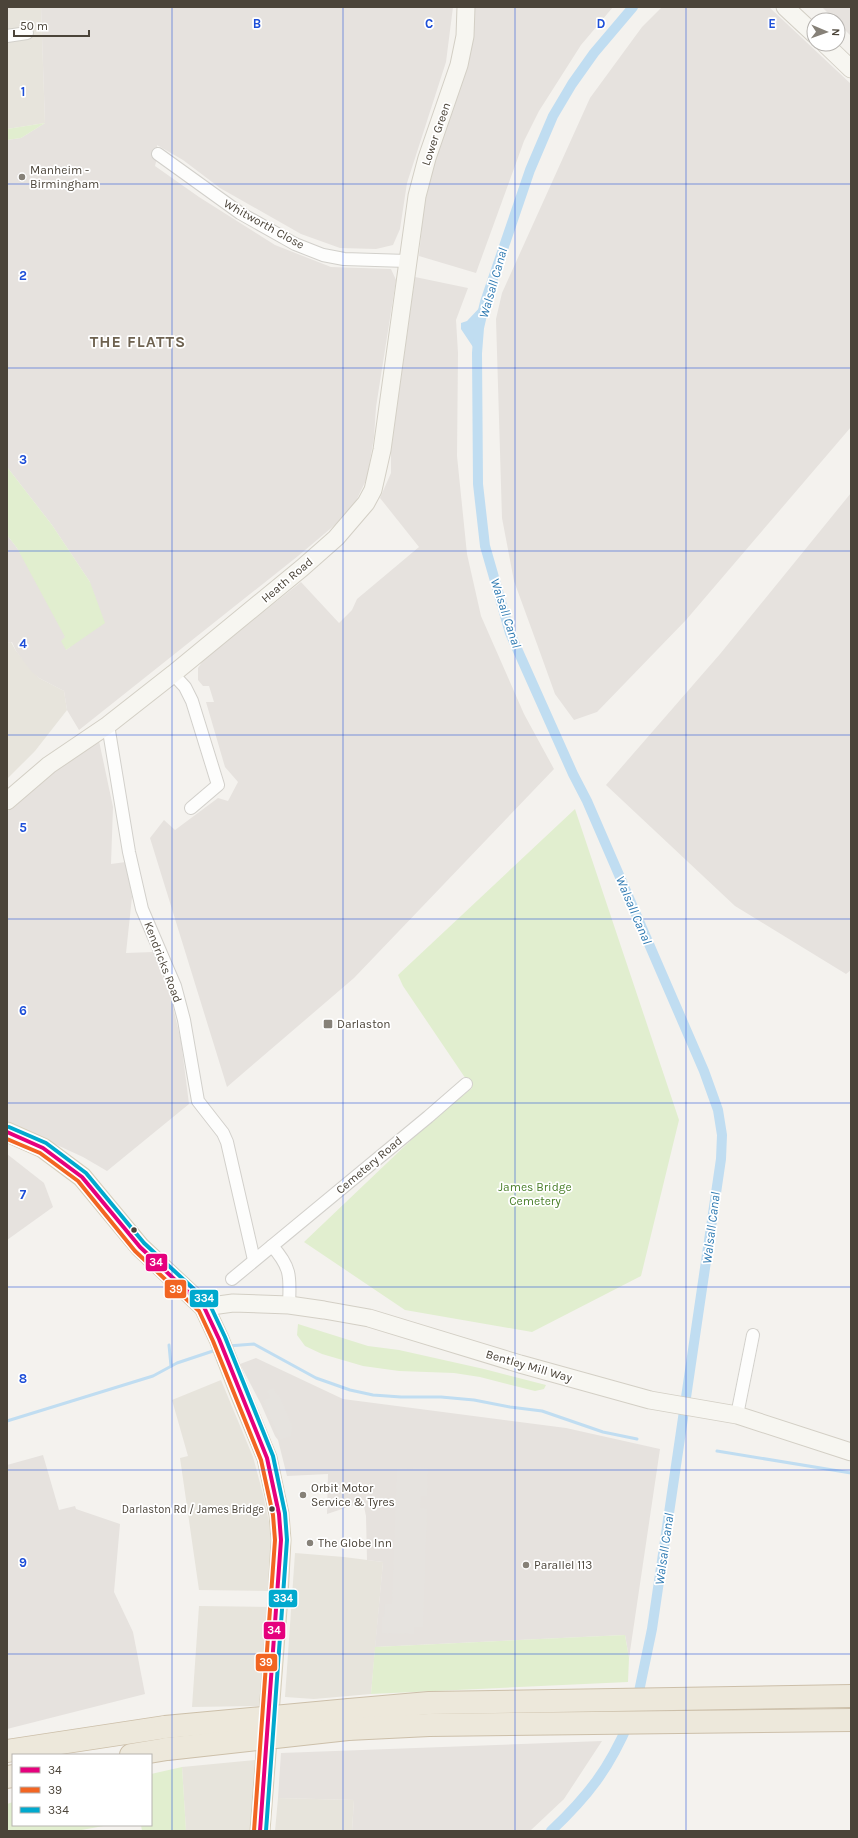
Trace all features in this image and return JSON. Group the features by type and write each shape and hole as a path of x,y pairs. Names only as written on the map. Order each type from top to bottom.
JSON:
{"highway":[{"path":"136,1754 349,1720 429,1703 851,1696"},
{"path":"7,1751 165,1727 349,1720 429,1725 851,1720"}],"main road":[{"path":"7,1132 43,1148 82,1176 113,1216 140,1247 204,1307 219,1339 267,1458 280,1514 281,1540 278,1604 260,1831"}],"street":[{"name":"Lower Green","path":"407,261 417,196 424,170 461,59 465,36 466,7"},
{"path":"786,7 806,26"},
{"path":"7,36 27,33"},
{"path":"833,52 851,69"},
{"name":"Whitworth Close","path":"158,154 240,213 295,244 323,255 344,259 407,261"},
{"name":"Heath Road","path":"7,801 49,765 108,725 173,674 302,568 336,538 366,503 373,490 381,457 407,261"},
{"path":"173,674 185,687 192,701 218,785 191,808"},
{"name":"Kendricks Road","path":"108,725 128,852 142,909 175,986 184,1020 196,1093 202,1106 224,1133 227,1142 254,1260"},
{"name":"Cemetery Road","path":"232,1279 466,1084"},
{"path":"272,1246 287,1266 290,1275 289,1305"},
{"name":"Bentley Mill Way","path":"204,1307 233,1303 289,1305 369,1318 520,1364 650,1400 737,1415 851,1452"},
{"path":"737,1415 753,1335"}],"shaded area":[{"path":"7,7 41,7 45,123 7,129"},
{"path":"41,7 453,7 446,62 407,183 400,229 393,245 376,249 340,248 301,234 220,188 183,160 157,145 158,154 155,166 199,197 275,245 331,267 391,269 396,280 376,407 374,437 367,478 355,503 336,524 298,556 79,730 67,710 64,691 39,678 31,671 16,651 12,642 7,643 7,535 36,579 66,637 66,650 70,647 90,582 52,525 7,467 7,140 21,138 45,123"},
{"path":"473,7 613,7 581,45 539,111 524,141 476,273 419,256 424,206"},
{"path":"662,7 769,7 806,42 806,52 817,52 851,84 851,427 686,620 597,712 574,720 555,694 514,581 502,518 496,319 502,293 590,98 642,27"},
{"path":"822,7 851,7 851,36 846,31 846,12 827,12"},
{"path":"415,277 468,288 456,320 458,353 457,456 467,554 481,616 524,714 554,769 354,978 227,1087 150,838 164,820 175,830 218,798 228,801 238,782 225,767 206,702 214,702 209,686 203,686 198,680 198,668 204,659 301,582 339,623 352,610 357,599 419,547 380,498 391,473 391,451"},
{"path":"851,493 851,970 846,974 735,906 606,785 720,654"},
{"path":"11,642 16,651 39,678 64,691 67,710 35,751 7,779 7,643"},
{"path":"99,741 113,807 111,864 126,862 132,897 126,953 153,952 171,998 181,1041 189,1104 107,1171 83,1157 7,1122 7,812 58,769"},
{"path":"7,1154 44,1183 53,1207 7,1240"},
{"path":"256,1358 343,1399 566,1428 660,1449 629,1658 625,1635 375,1647 383,1562 367,1560 366,1516 363,1502 327,1514 328,1474 287,1476 278,1440 240,1364"},
{"path":"221,1380 253,1457 263,1494 269,1522 272,1557 270,1591 199,1590 180,1458 188,1456 172,1400"},
{"path":"274,1388 277,1395 279,1394 292,1425 291,1436 280,1440 263,1401 270,1398 267,1391"},
{"path":"43,1455 59,1510 75,1506 76,1509 120,1524 114,1592 133,1632 145,1694 7,1729 7,1465"},
{"path":"413,1467 428,1468 427,1496 421,1496 420,1508 427,1509 423,1627 414,1627 414,1634 382,1633 382,1617 384,1617 385,1604 392,1604 397,1468 413,1469"},
{"path":"295,1553 383,1562 371,1694 314,1699 285,1697"},
{"path":"199,1606 272,1607 263,1706 192,1707"},
{"path":"602,1741 564,1799 530,1831 352,1831 354,1800 278,1798 281,1753"},
{"path":"255,1760 250,1831 186,1831 182,1767"},
{"path":"278,1798 354,1800 352,1831 275,1831"}],"green space":[{"path":"45,123 21,138 7,140 7,129"},
{"path":"7,467 52,525 90,582 105,623 66,650 61,641 65,637 17,548 7,535"},
{"name":"James Bridge Cemetery","path":"575,809 679,1120 641,1276 532,1332 405,1310 304,1242 430,1122 472,1088 403,986 398,975"},
{"path":"298,1324 368,1346 399,1350 484,1369 546,1385 544,1389 535,1391 480,1377 454,1373 399,1371 363,1366 322,1354 305,1346 297,1335"},
{"path":"625,1635 629,1658 628,1682 371,1694 375,1647"},
{"path":"182,1767 186,1831 142,1831 141,1826 152,1826 152,1774"},
{"path":"12,1802 12,1826 104,1826 76,1831 7,1831 7,1804"}],"water":[{"path":"485,302 479,328 477,353 461,329 461,323 467,321"}],"waterway":[{"name":"Walsall Canal","path":"633,7 594,53 572,84 553,116 530,170 485,302 479,328 477,353 478,484 485,546 510,633 573,774 587,801 704,1071 718,1110 722,1135 721,1159 652,1629 637,1701"},
{"path":"228,1346 254,1344 316,1378 350,1390 373,1395 441,1397 474,1400 542,1411 603,1432 637,1439"},
{"path":"169,1345 171,1366"},
{"path":"7,1421 153,1376 177,1363 216,1350"},
{"path":"717,1451 851,1473"},
{"name":"Walsall Canal","path":"551,1831 587,1794 614,1754 629,1722"}],"transit line":[{"name":"334","path":"9,1127 46,1143 86,1173 144,1243 209,1303 225,1337 273,1456 285,1513 287,1540 266,1831"},
{"name":"34","path":"7,1132 43,1148 82,1177 140,1247 204,1307 219,1339 267,1458 279,1514 281,1540 260,1831"},
{"name":"39","path":"7,1139 40,1153 78,1181 135,1251 199,1311 213,1341 261,1460 273,1515 275,1540 254,1831"}],"place":[{"name":"Manheim - Birmingham","path":"22,177"},
{"name":"Darlaston","path":"328,1024"},
{"name":"Orbit Motor Service & Tyres","path":"303,1495"},
{"name":"Darlaston Rd / James Bridge","path":"272,1509"},
{"name":"The Globe Inn","path":"310,1543"},
{"name":"Parallel 113","path":"526,1565"}],"district":[{"name":"THE FLATTS","path":"138,341"}]}
